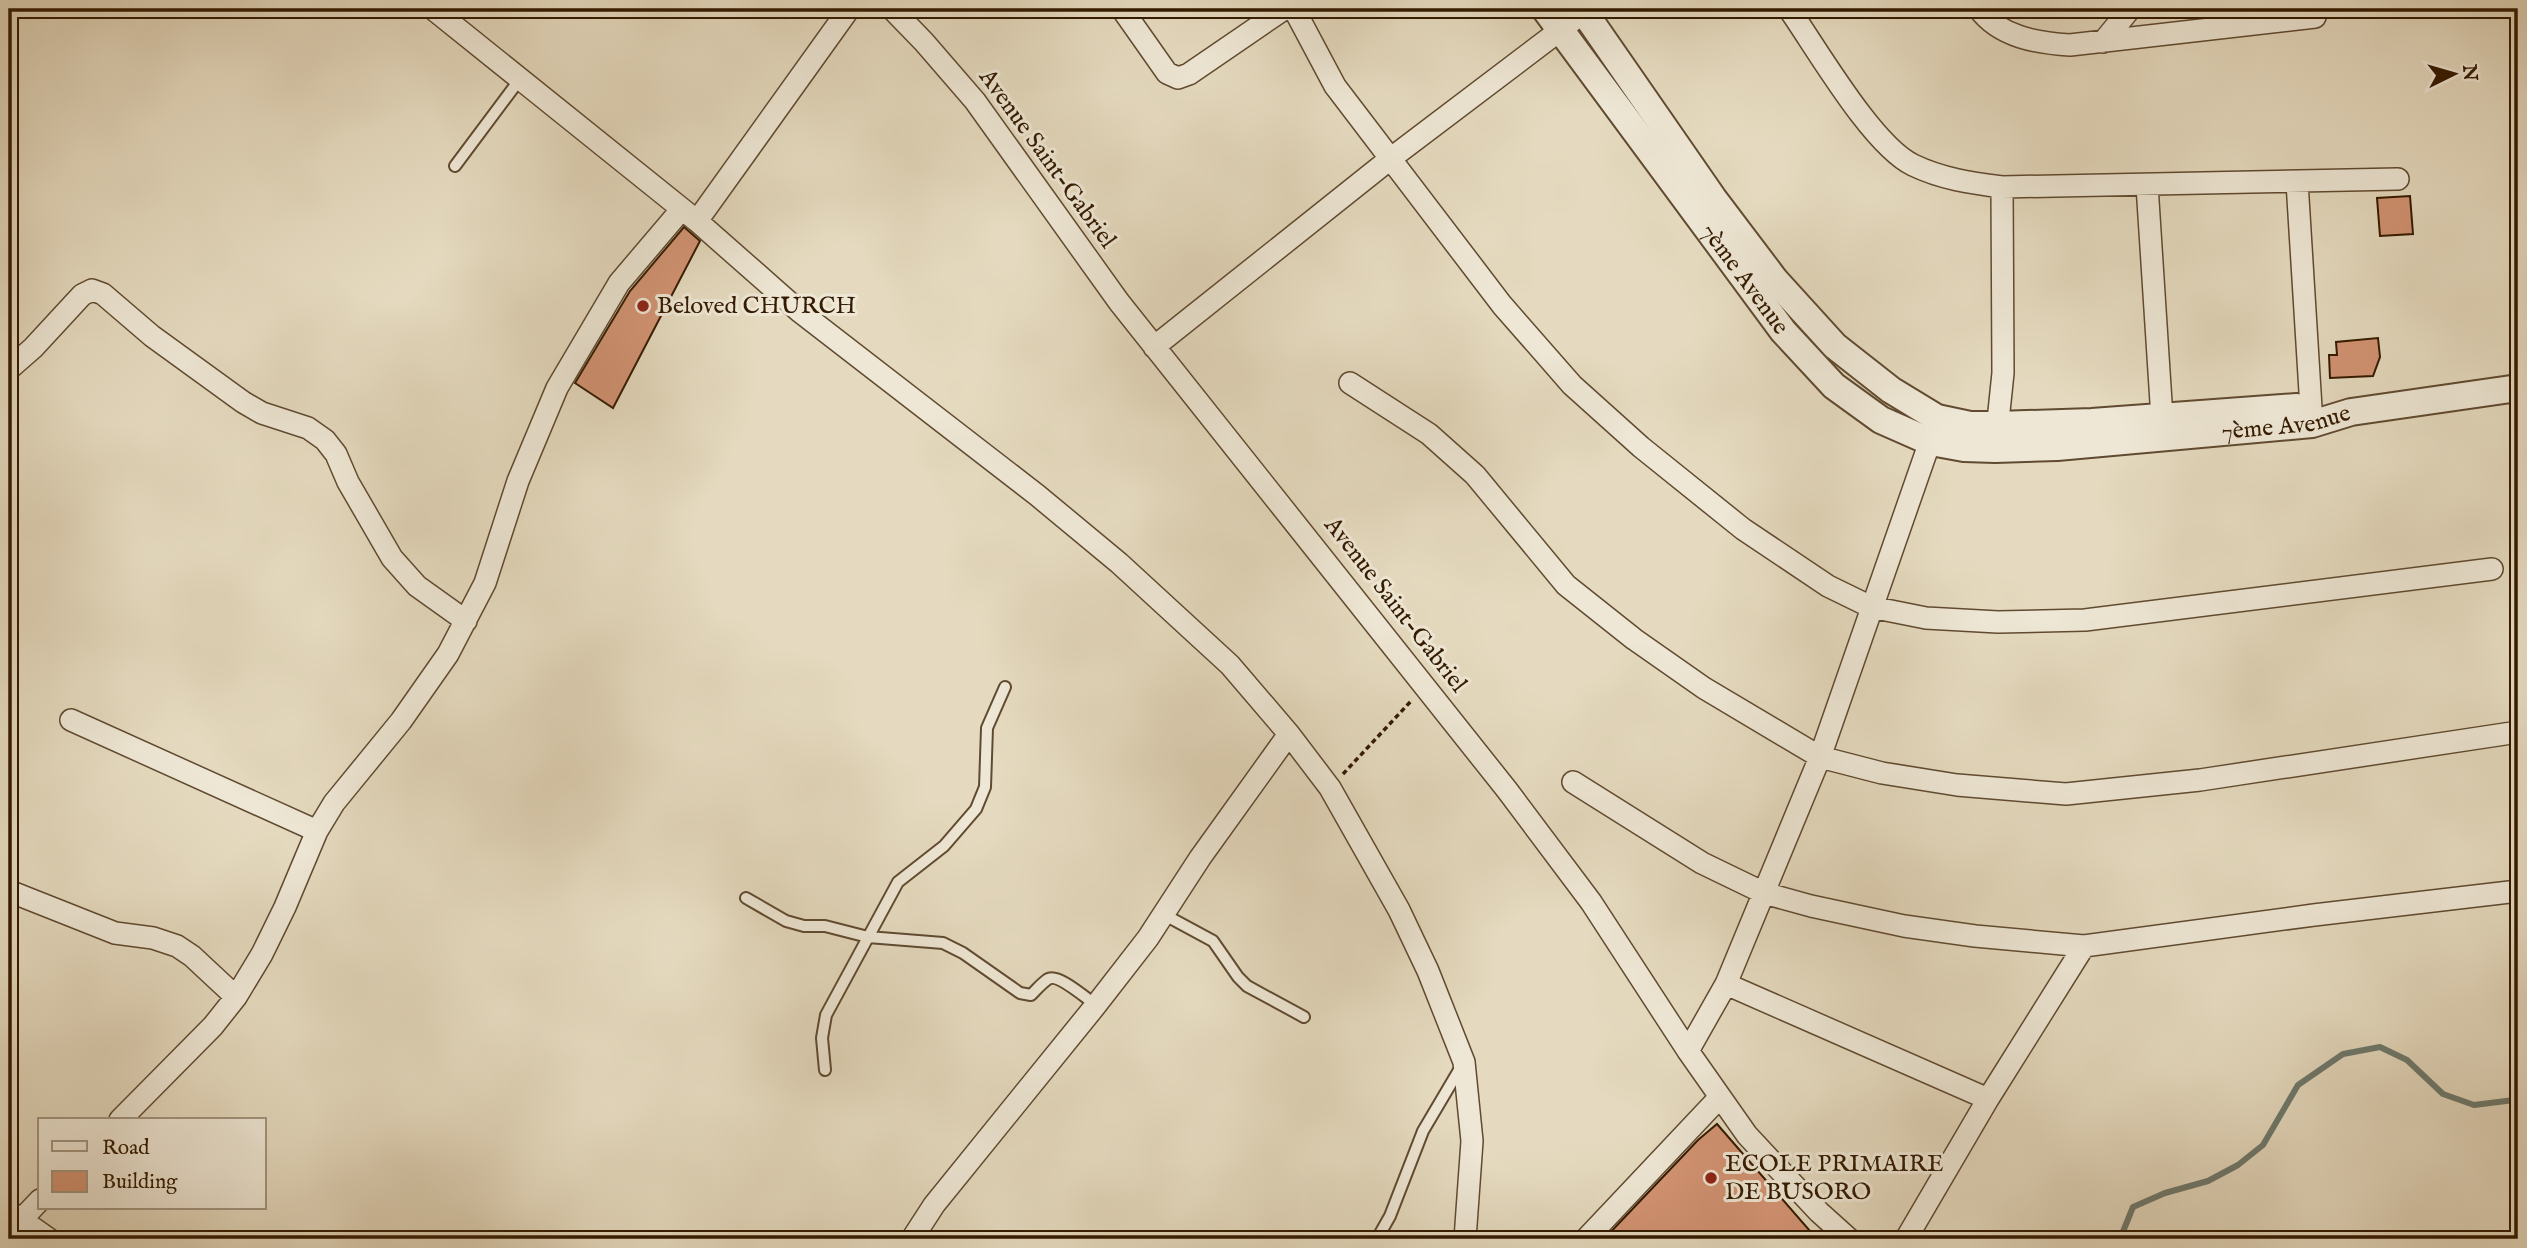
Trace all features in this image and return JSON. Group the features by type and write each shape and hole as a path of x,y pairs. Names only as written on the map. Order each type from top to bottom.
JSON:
{"street":[{"path":"433,9 689,216 799,311 1037,495 1119,563 1230,665 1289,734 1330,788 1399,910 1428,971 1464,1062 1472,1141 1465,1239"},
{"path":"122,1118 213,1026 236,997 285,907 317,831 334,803 401,721 448,654 485,583 517,481 556,388 619,284 689,216 849,9"},
{"name":"Avenue Saint-Gabriel","path":"892,9 975,101 1119,302 1425,685 1591,902 1746,1135 1819,1212 1849,1239"},
{"path":"1122,9 1167,73 1178,78 1189,74 1284,9"},
{"path":"1294,9 1335,86 1502,305 1572,385 1641,447 1743,529 1828,586 1871,607 1926,618 1998,622 2085,620 2492,569"},
{"path":"1789,9 1874,133 1910,164 1950,180 2002,187 2398,178"},
{"path":"1979,9 1986,18 2008,33 2040,43 2070,45 2315,17"},
{"path":"2103,42 2130,9"},
{"path":"1154,347 1390,159 1553,19 1585,10"},
{"name":"7ème Avenue","path":"1585,10 1713,198 1775,280 1835,346 1891,390 1934,430 1964,448 1996,437 2162,418 2312,415"},
{"name":"7ème Avenue","path":"1553,19 1783,331 1834,386 1881,420 1934,430"},
{"path":"2297,182 2312,415"},
{"path":"2147,185 2162,418"},
{"path":"1996,437 2003,373 2002,187"},
{"path":"9,369 33,348 82,295 92,290 103,294 152,335 243,402 262,413 308,428 325,440 337,454 348,482 392,558 417,586 466,621"},
{"path":"1350,383 1429,435 1475,475 1566,585 1634,639 1704,688 1819,757 1882,773 1957,785 2066,794 2200,780 2518,732"},
{"name":"7ème Avenue","path":"1996,437 2057,447 2351,412 2518,388"},
{"path":"1688,1051 1726,984 1819,757 1934,430"},
{"path":"71,720 317,831"},
{"path":"912,1239 934,1205 1097,1005 1289,734"},
{"path":"1573,782 1702,863 1764,893 1904,926 1975,936 2084,946 2518,891"},
{"path":"9,891 115,933 153,938 177,946 192,956 236,997"},
{"path":"1906,1239 1987,1099 2084,946"},
{"path":"1726,984 1987,1099"},
{"path":"1586,1239 1720,1097"},
{"path":"38,1201 15,1215 49,1239"}],"lane":[{"path":"455,166 520,79"},
{"path":"825,1070 822,1038 826,1015 898,882 944,846 976,809 985,787 986,728 1005,687"},
{"path":"746,898 786,921 804,926 825,926 868,937 943,943 963,953 1020,993 1031,995 1053,977 1097,1005"},
{"path":"1163,914 1213,941 1247,986 1304,1017"},
{"path":"1377,1239 1390,1216 1423,1130 1464,1062"}],"path":[{"path":"1330,788 1425,685"}],"building":[{"path":"2410,196 2413,234 2380,236 2377,198"},
{"name":"Beloved CHURCH","path":"684,227 700,241 613,408 575,383 630,291"},
{"path":"2378,338 2380,357 2373,376 2330,378 2329,355 2337,355 2336,342"},
{"name":"ECOLE PRIMAIRE DE BUSORO","path":"1717,1124 1817,1239 1604,1239 1698,1140"}],"waterway":[{"path":"2120,1239 2133,1207 2165,1193 2208,1181 2238,1165 2263,1145 2298,1085 2343,1054 2380,1047 2407,1060 2443,1094 2474,1105 2514,1100 2518,1097"}],"place":[{"name":"Beloved CHURCH","path":"643,306"},
{"name":"ECOLE PRIMAIRE DE BUSORO","path":"1711,1178"}]}
